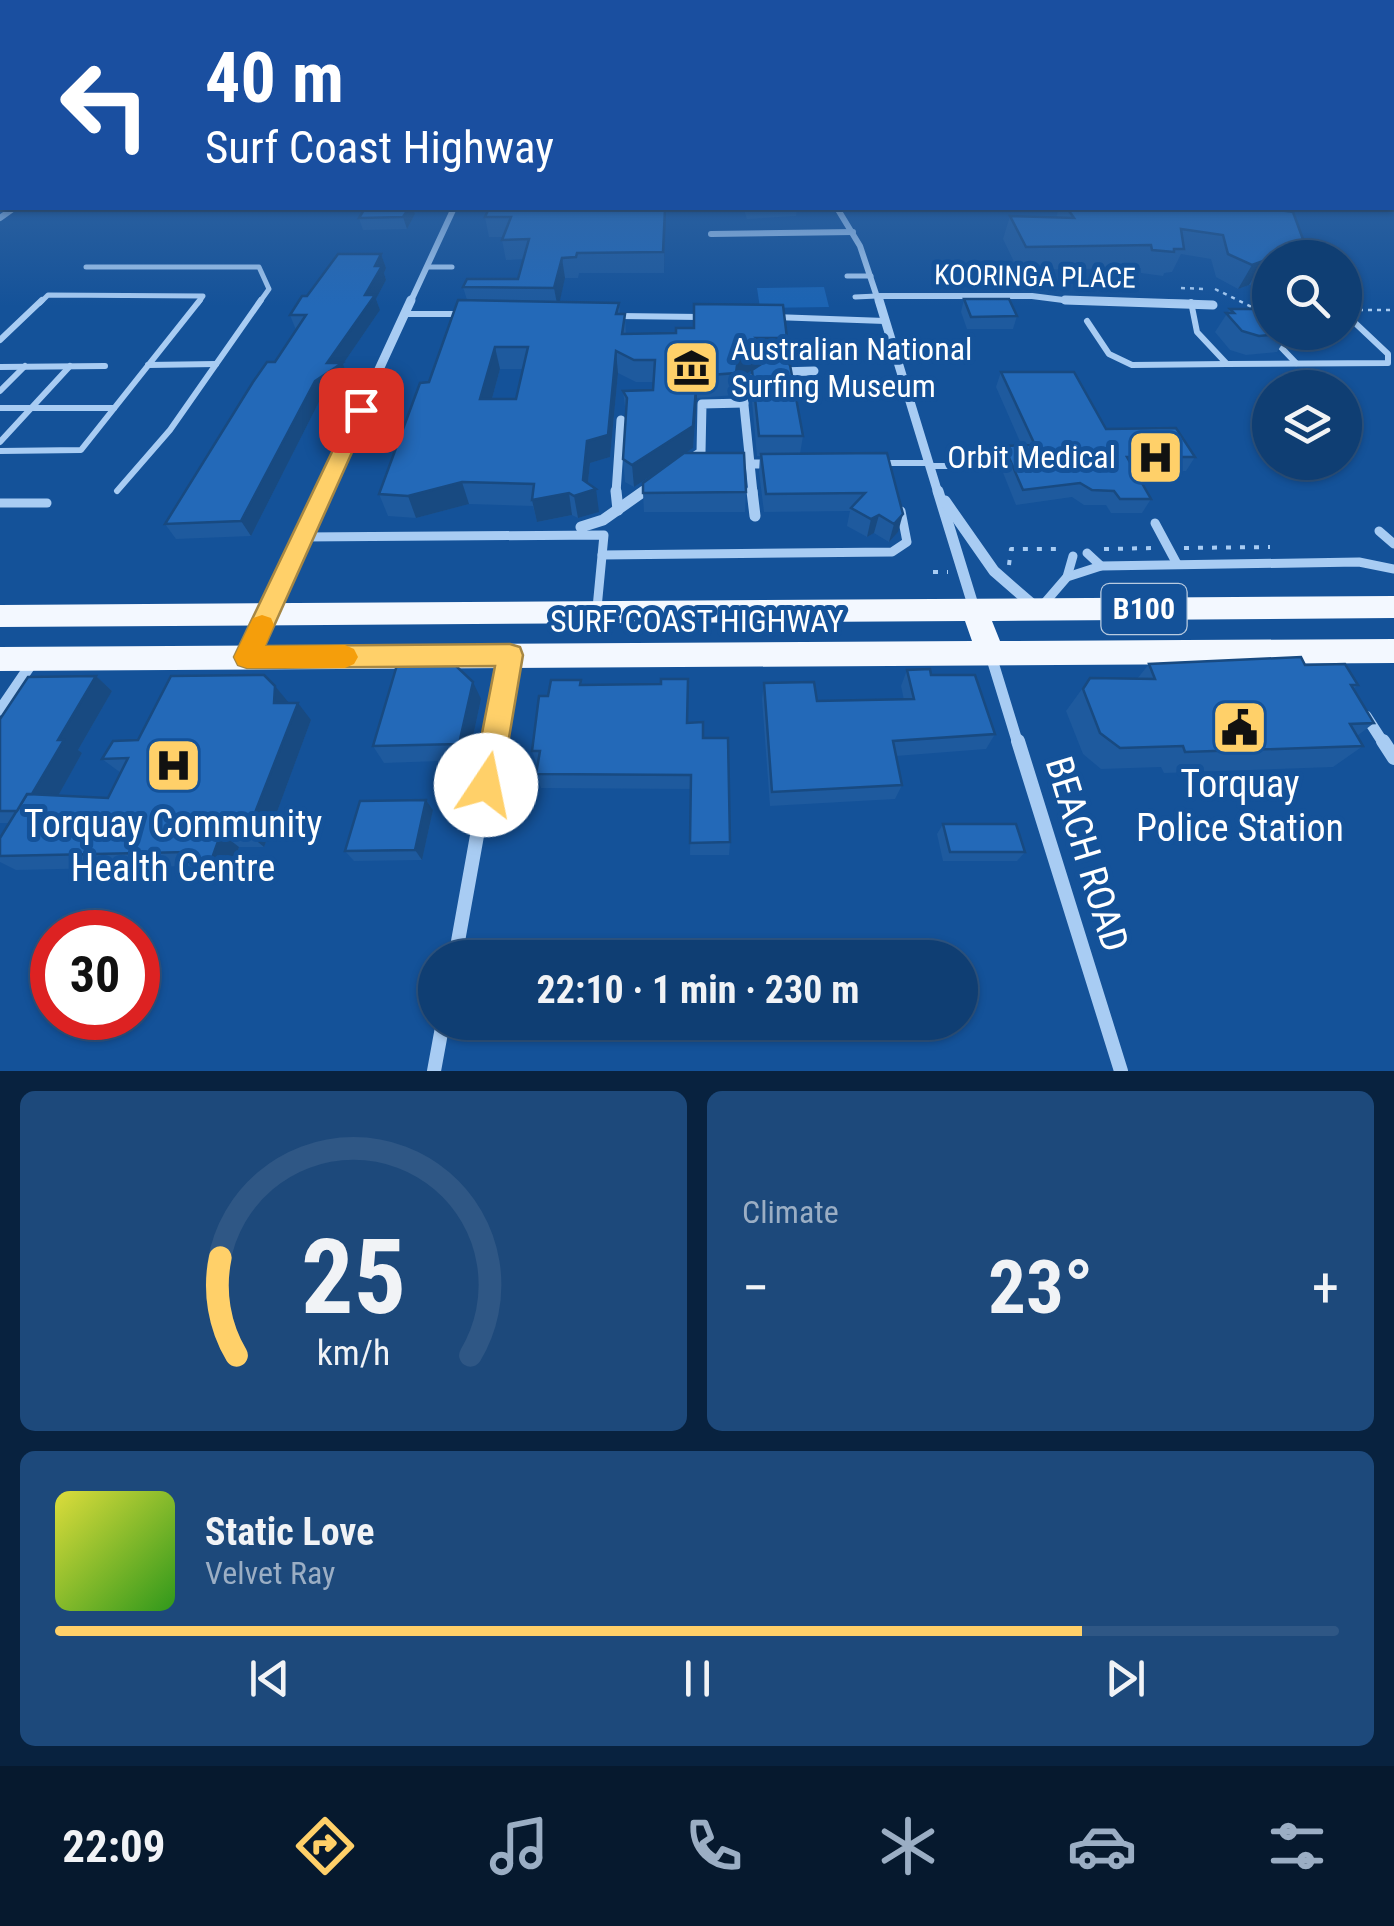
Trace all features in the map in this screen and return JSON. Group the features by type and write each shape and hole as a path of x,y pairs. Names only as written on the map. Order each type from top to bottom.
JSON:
{"main road":[{"name":"SURF COAST HIGHWAY","path":"1,616 1394,607"},
{"path":"975,610 991,656"},
{"name":"SURF COAST HIGHWAY","path":"0,659 510,655 1329,660 1394,652"}],"street":[{"path":"247,657 453,210"},
{"path":"838,210 852,232 877,296 975,610"},
{"path":"711,234 852,232"},
{"name":"KOORINGA PLACE","path":"877,296 1018,296 1071,302 1213,305"},
{"path":"755,516 742,386 762,372 814,370"},
{"path":"699,464 682,465 701,452 702,404 744,403"},
{"path":"618,510 614,501 622,420"},
{"path":"716,464 784,464"},
{"path":"930,469 954,517 994,571 1039,610"},
{"path":"581,527 618,510 666,476"},
{"path":"458,940 510,655"},
{"name":"BEACH ROAD","path":"991,656 1122,1071"},
{"path":"0,710 34,659"},
{"path":"1354,698 1394,758"},
{"path":"434,1071 440,1040"}],"lane":[{"path":"427,267 452,266"},
{"path":"86,267 259,267 269,288 170,430 117,491"},
{"path":"847,276 870,276"},
{"path":"0,340 48,295 203,296 81,450 0,451"},
{"name":"KOORINGA PLACE","path":"855,297 877,296"},
{"path":"1191,302 1197,332 1227,364"},
{"path":"405,314 462,314"},
{"path":"608,315 712,317"},
{"path":"767,317 884,321"},
{"path":"1087,320 1110,355 1135,367 1388,363 1388,354 1362,329"},
{"path":"1284,350 1296,363"},
{"path":"148,365 216,364"},
{"path":"0,366 105,366"},
{"path":"0,391 25,366"},
{"path":"0,442 70,366"},
{"path":"0,408 114,408"},
{"path":"888,463 893,482"},
{"path":"876,464 930,469 970,466"},
{"path":"602,555 892,552 907,542 898,500"},
{"path":"0,503 47,503"},
{"path":"1154,523 1177,564"},
{"path":"1379,531 1394,544"},
{"path":"303,537 604,535 596,612"},
{"path":"1088,553 1100,566"},
{"path":"1067,577 1073,556"},
{"path":"1039,610 1067,577 1086,567 1359,562 1394,569"}],"path":[{"path":"1362,310 1394,310"}],"shaded area":[{"path":"824,287 829,307 760,308 757,288"}],"building":[{"path":"364,210 408,210 403,217 359,218"},
{"path":"488,210 665,210 663,252 577,253 576,257 562,258 554,288 463,287 467,279 518,279 529,239 502,240 511,217 485,217"},
{"path":"1068,210 1278,210 1293,212 1303,240 1252,240 1252,265 1228,254 1223,235 1181,229 1184,249 1174,252 1152,250 1151,245 1026,247 1010,216 1074,218"},
{"path":"338,254 381,254 375,266 382,266 365,295 375,295 327,363 342,363 315,381 241,521 165,524 253,382 267,362 275,362 306,315 290,315 302,296 307,296"},
{"path":"964,299 1009,299 1017,316 971,317"},
{"path":"458,300 619,303 616,314 625,314 622,334 676,333 676,328 694,328 694,304 783,305 787,338 757,338 763,342 738,358 736,373 697,376 693,426 632,465 623,459 627,398 623,391 653,390 655,360 634,360 616,351 608,435 587,441 583,480 596,489 574,496 569,493 532,500 534,484 462,482 408,496 379,494 420,383 429,382","holes":["495,347 528,347 516,399 480,399"]},
{"path":"1230,309 1252,309 1252,334 1242,331 1226,313 1234,313"},
{"path":"784,360 790,365 803,436 759,436 752,370 766,361"},
{"path":"1001,372 1074,372 1106,429 1176,428 1195,457 1127,457 1151,499 1120,499 1114,491 1092,490 1080,483 1023,490 1004,446 1035,445"},
{"path":"684,453 744,453 746,492 643,493 643,483"},
{"path":"887,453 903,514 894,524 879,515 871,519 851,508 865,493 766,494 761,454"},
{"path":"1301,657 1305,665 1345,664 1358,685 1351,685 1374,723 1350,724 1363,746 1185,752 1183,746 1120,748 1100,733 1083,689 1090,678 1155,679 1149,664"},
{"path":"397,665 455,665 473,682 459,744 373,746"},
{"path":"930,669 931,675 975,675 995,734 893,741 902,785 772,792 764,683 814,682 817,701 914,699 907,670"},
{"path":"264,675 275,686 274,703 298,703 247,833 221,833 211,861 183,862 187,852 0,856 0,838 27,794 108,798 128,758 102,759 113,741 138,740 171,676"},
{"path":"96,676 32,794 27,794 17,811 0,811 0,719 28,677"},
{"path":"661,679 688,679 687,723 703,722 703,738 728,738 730,842 690,843 691,775 536,774 540,751 532,751 539,696 548,696 551,680 581,680 580,685 661,684"},
{"path":"426,800 415,850 345,851 360,801"},
{"path":"943,824 1016,824 1025,852 950,852"}],"slow traffic":[{"path":"262,625 247,657 345,657"}],"place":[{"name":"Australian National Surfing Museum","path":"692,367"},
{"name":"Orbit Medical","path":"1155,457"},
{"name":"Torquay Police Station","path":"1240,727"},
{"name":"Torquay Community Health Centre","path":"173,766"}],"route":[{"path":"361,410 247,657 510,655 486,785"}]}
